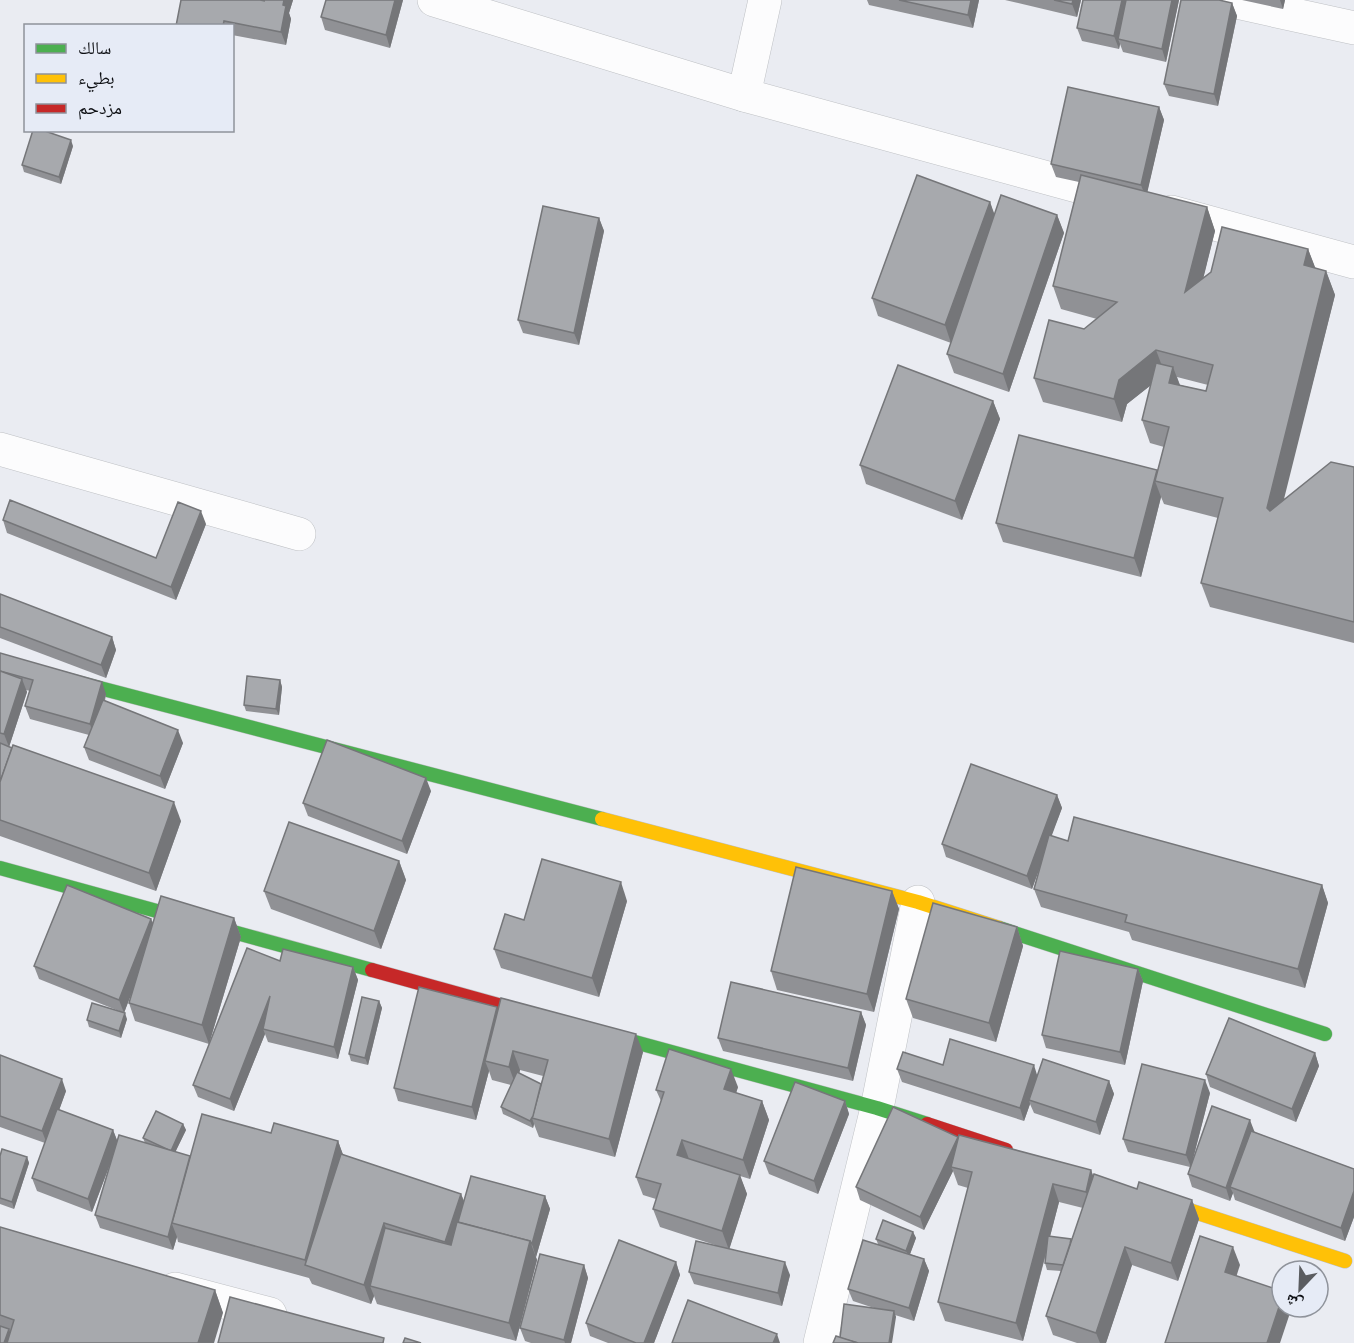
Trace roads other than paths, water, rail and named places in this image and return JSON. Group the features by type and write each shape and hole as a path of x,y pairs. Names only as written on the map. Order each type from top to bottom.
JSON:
{"street":[{"path":"434,0 744,95 1354,262"},
{"path":"744,95 765,0"},
{"path":"1227,0 1354,28"},
{"path":"0,449 299,534"},
{"path":"0,662 918,902 1325,1034"},
{"path":"0,868 554,1020"},
{"path":"820,1343 877,1108 918,902"},
{"path":"588,1029 877,1108 1022,1156"},
{"path":"1144,1196 1345,1261"},
{"path":"148,1281 297,1322"}]}
